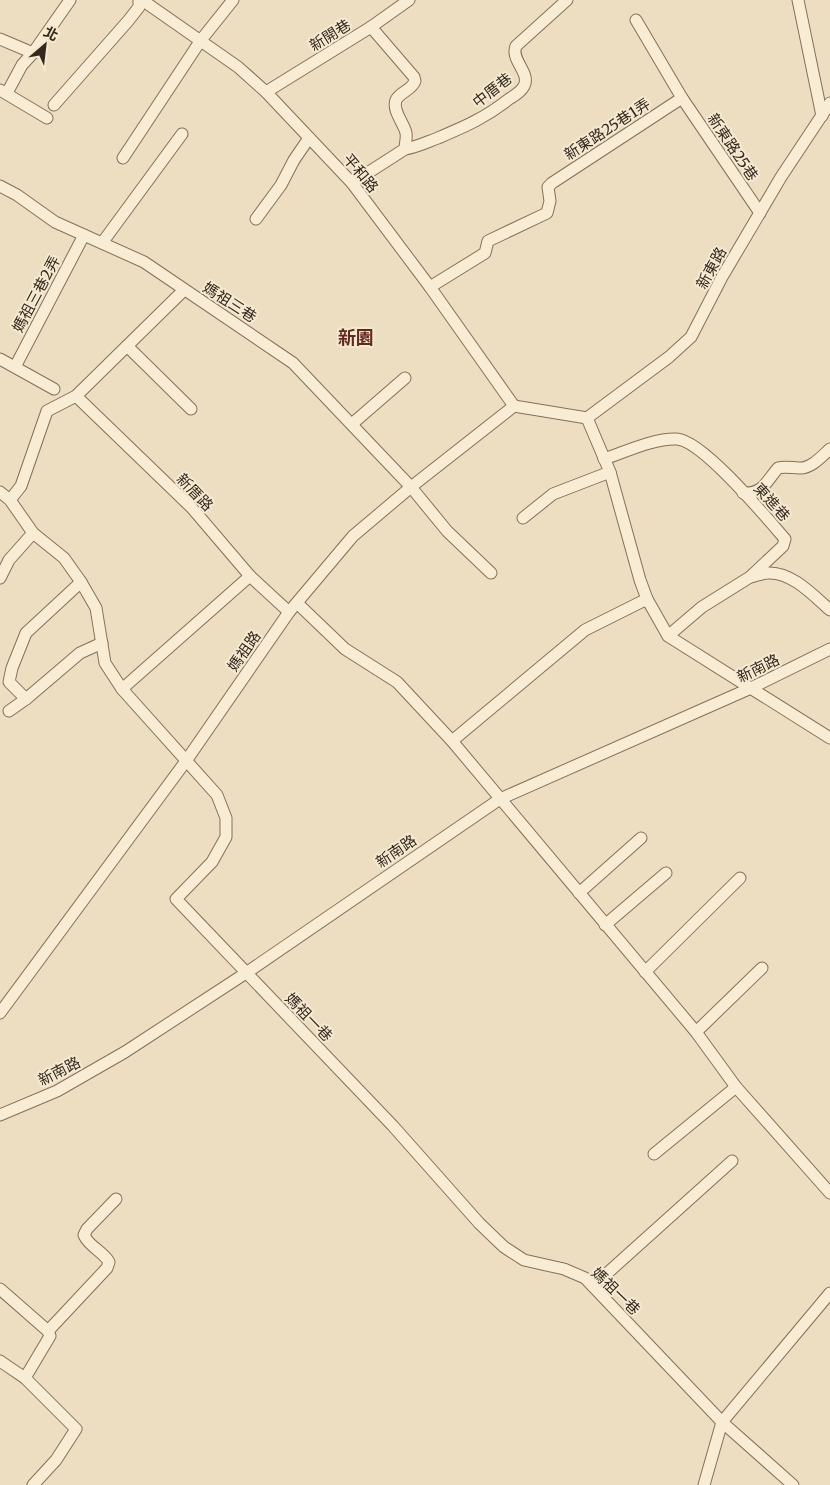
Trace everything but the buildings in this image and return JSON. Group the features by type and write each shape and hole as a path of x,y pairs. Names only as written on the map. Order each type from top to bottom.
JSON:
{"street":[{"path":"47,118 4,91 22,65 33,54 70,0"},
{"path":"54,105 128,21 139,7 140,0"},
{"name":"平和路","path":"140,0 238,67 266,92 352,183 430,287 514,406"},
{"path":"123,158 201,40 233,0"},
{"name":"新開巷","path":"266,92 371,27 409,0"},
{"name":"中厝巷","path":"352,183 405,149 418,146 474,123 498,108 521,90 526,79 515,54 516,46 568,0"},
{"path":"798,0 822,116"},
{"name":"新東路25巷","path":"636,20 682,98 760,213"},
{"path":"371,27 414,77 414,84 398,98 395,108 406,133 405,149"},
{"path":"0,39 33,54"},
{"name":"新東路25巷1弄","path":"430,287 485,253 488,241 547,213 550,201 548,187 552,183 682,98"},
{"name":"新東路","path":"587,418 669,357 691,337 722,277 781,176 830,102"},
{"path":"102,243 182,134"},
{"path":"256,219 281,185 294,160 309,138"},
{"name":"媽祖三巷","path":"0,186 17,195 55,222 144,262 293,363 411,487 447,532 491,573"},
{"name":"媽祖三巷2弄","path":"15,367 84,235"},
{"path":"10,500 21,486 46,411 76,396 184,290"},
{"path":"127,346 191,409"},
{"path":"0,359 54,389"},
{"path":"352,424 405,378"},
{"name":"新厝路","path":"76,396 192,508 250,576 289,612"},
{"path":"514,406 587,418 610,472 647,599 668,636 830,738"},
{"name":"媽祖路","path":"0,1013 186,761 289,612 353,536 411,487 514,406"},
{"name":"東進巷","path":"604,459 668,439 678,439 687,442 715,463 785,539 783,546 750,577 702,607 668,636"},
{"path":"743,493 758,492 778,468 802,469 815,462 830,448"},
{"path":"523,518 553,494 610,472"},
{"name":"媽祖一巷","path":"0,492 10,500 33,532 64,558 81,582 96,608 105,663 122,689 217,795 226,818 226,837 212,862 176,899 393,1126 479,1223 504,1247 524,1260 564,1270 585,1278 722,1422 793,1485"},
{"path":"0,578 9,560 33,532"},
{"path":"750,577 768,573 781,574 828,604"},
{"path":"122,689 250,576"},
{"path":"26,699 9,682 12,668 26,633 81,582"},
{"path":"452,741 585,630 647,599"},
{"path":"297,603 345,648 397,682 452,741 696,1032 736,1087 830,1193"},
{"path":"9,711 26,699 80,652 102,643"},
{"name":"新南路","path":"0,1115 57,1090 125,1052 246,973 500,799 751,688 830,649"},
{"path":"579,893 641,838"},
{"path":"605,925 666,873"},
{"path":"645,972 740,878"},
{"path":"696,1032 762,968"},
{"path":"654,1154 736,1087"},
{"path":"593,1286 732,1161"},
{"path":"48,1331 107,1268 109,1262 84,1236 87,1230 116,1199"},
{"path":"0,1289 48,1331 50,1336 25,1378"},
{"path":"704,1485 722,1422 830,1293"},
{"path":"0,1361 25,1378 76,1429 56,1460 33,1485"}],"district":[{"name":"新園","path":"356,337"}]}
